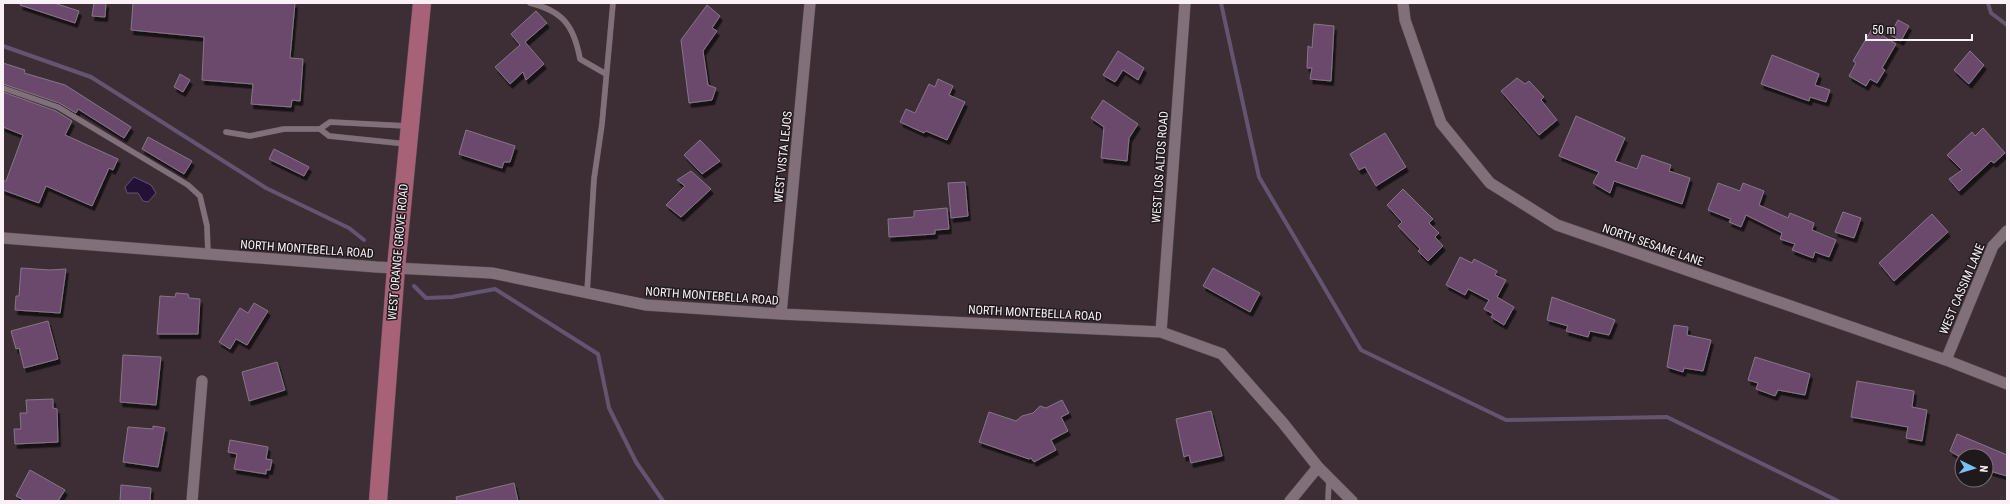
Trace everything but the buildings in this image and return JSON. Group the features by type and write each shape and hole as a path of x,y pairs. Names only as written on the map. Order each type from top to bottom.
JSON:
{"main road":[{"name":"WEST ORANGE GROVE ROAD","path":"378,501 396,268 422,3"}],"street":[{"name":"WEST VISTA LEJOS","path":"780,314 810,3"},
{"name":"WEST LOS ALTOS ROAD","path":"1161,332 1185,3"},
{"name":"NORTH SESAME LANE","path":"1403,3 1405,20 1441,123 1490,184 1557,225 1946,360 2007,384"},
{"name":"WEST CASSIM LANE","path":"1946,360 1993,246 2007,231"},
{"name":"NORTH MONTEBELLA ROAD","path":"3,238 208,255 492,273 646,305 780,314 1161,332 1222,354 1283,423 1318,467 1352,501"},
{"path":"192,501 202,381"},
{"path":"1290,501 1318,467"}],"lane":[{"path":"530,3 544,6 565,19 577,40 580,59 606,74"},
{"path":"588,293 594,179 613,3"},
{"path":"3,88 58,107 188,185 200,196 207,226 208,255"},
{"path":"226,132 250,136 284,129 320,129 330,122 410,126"},
{"path":"320,129 329,136 407,144"},
{"path":"1328,501 1329,478"}],"shaded area":[{"path":"134,177 151,185 156,193 148,202 143,201 138,193 127,193 125,187"}],"waterway":[{"path":"1221,3 1259,177 1361,350 1506,420 1667,417 1838,501"},
{"path":"1988,3 1991,13 2007,25"},
{"path":"3,46 91,77 266,188 349,228 364,240"},
{"path":"414,286 426,298 452,297 495,289 598,354 609,408 636,462 663,501"}]}
